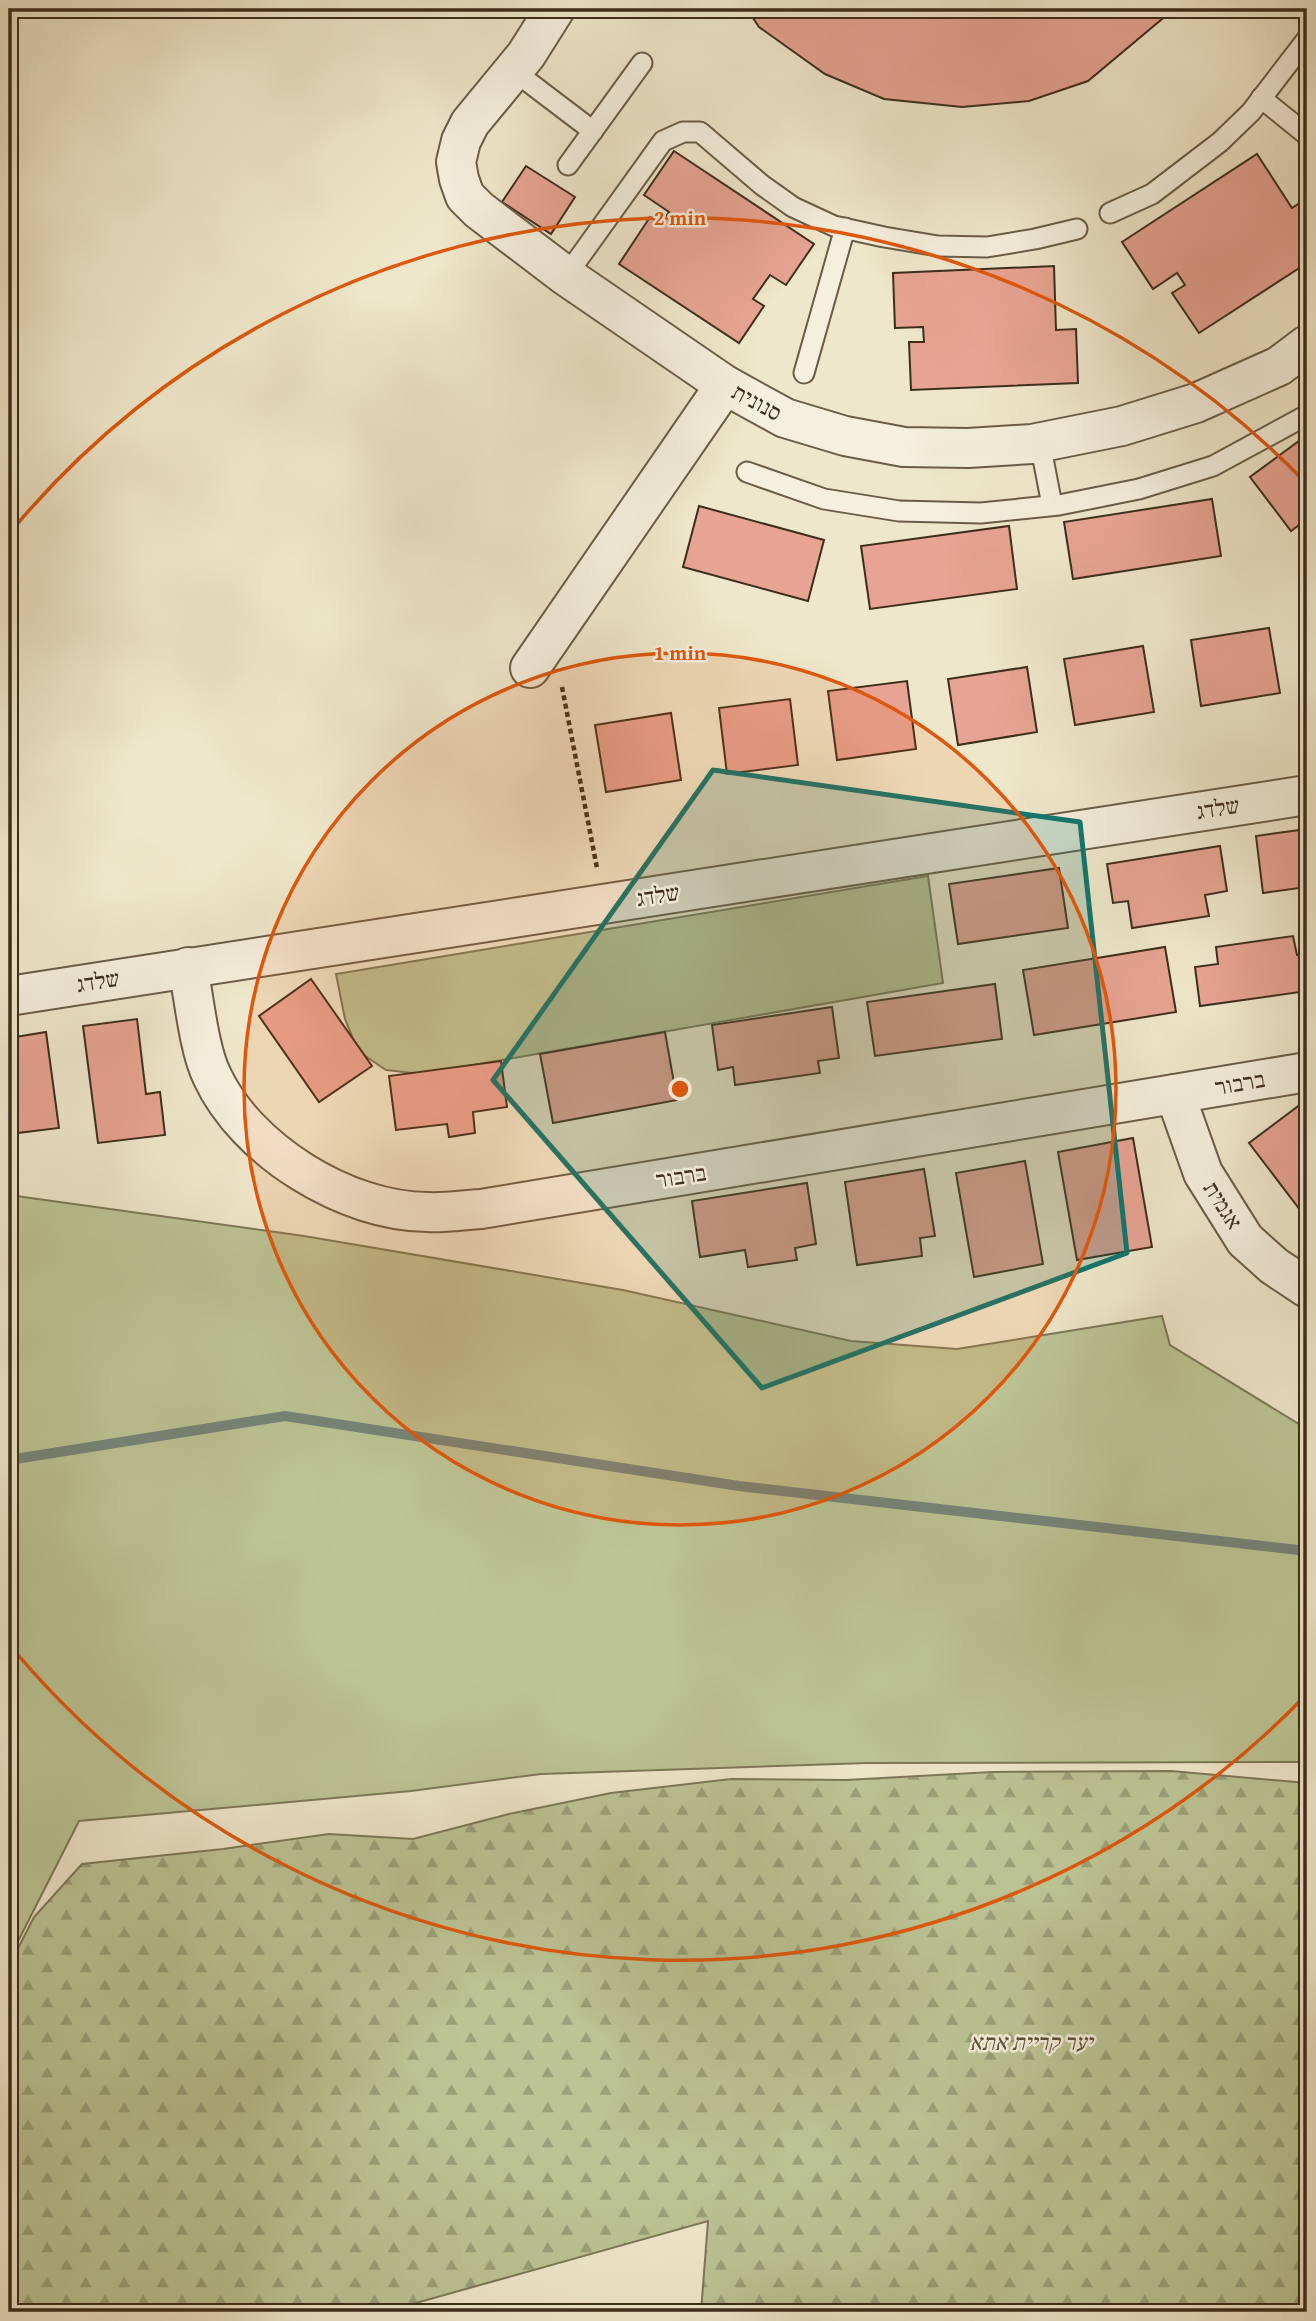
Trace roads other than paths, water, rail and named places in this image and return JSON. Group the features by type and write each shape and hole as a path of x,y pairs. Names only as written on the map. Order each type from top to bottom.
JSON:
{"street":[{"name":"סנונית","path":"555,9 545,28 514,71 470,123 461,141 456,162 466,196 478,210 566,276 725,385 785,418 845,436 904,447 968,448 1040,443 1122,425 1196,403 1279,366 1307,345"},
{"path":"533,664 725,385"},
{"name":"שלדג","path":"9,996 1307,795"},
{"name":"ברבור","path":"188,967 211,1074 227,1104 256,1137 312,1178 383,1206 426,1213 481,1209 1307,1072"},
{"name":"אגמית","path":"1175,1094 1203,1173 1245,1240 1274,1266 1307,1288"}],"lane":[{"path":"1110,213 1152,194 1220,142 1251,111 1307,39"},
{"path":"568,165 642,63"},
{"path":"514,71 593,131"},
{"path":"1261,98 1307,135"},
{"path":"566,276 663,141 683,132 699,132 762,185 793,207 834,226 938,246 987,247 1077,229"},
{"path":"804,373 845,228"},
{"path":"747,472 824,499 900,512 981,513 1052,505 1139,489 1213,466 1307,415"},
{"path":"1040,443 1052,505"}],"waterway":[{"path":"9,1460 285,1416 739,1486 1307,1551"}],"park label":[{"name":"יער קריית אתא","path":"1031,2042"}]}
